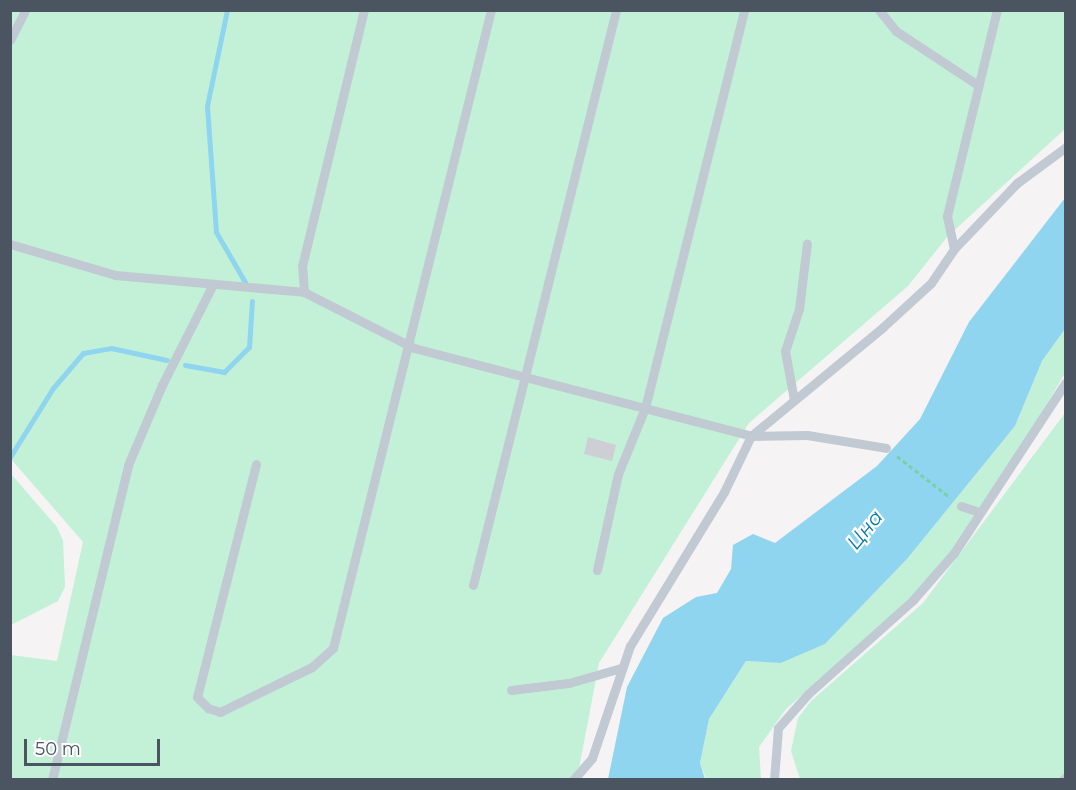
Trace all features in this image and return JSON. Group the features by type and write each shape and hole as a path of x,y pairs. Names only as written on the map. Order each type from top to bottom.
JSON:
{"lane":[{"path":"10,40 25,10"},
{"path":"304,292 302,266 364,10"},
{"path":"256,464 197,697 208,708 220,712 312,667 333,648 491,10"},
{"path":"473,585 616,10"},
{"path":"597,570 618,474 645,408 744,10"},
{"path":"879,10 896,32 978,85"},
{"path":"954,249 947,216 997,10"},
{"path":"573,780 592,758 630,646 724,492 751,435 923,290 954,249 1017,183 1065,147"},
{"path":"794,400 785,351 800,309 807,243"},
{"path":"10,244 115,275 212,286 304,292 407,344 525,377 751,435 807,435 886,448"},
{"path":"52,780 128,465 162,385 212,286"},
{"path":"774,780 778,728 808,694 913,600 954,553 1065,382"},
{"path":"961,506 980,512"},
{"path":"511,690 569,683 621,668"}],"path":[{"path":"886,448 961,506"}],"green space":[{"path":"10,11 1065,11 1065,129 947,237 908,286 749,423 599,663 577,779 11,779 11,655 57,661 83,542 11,459"},
{"path":"1065,329 1065,373 966,542 893,615 786,709 759,747 761,779 706,779 700,763 709,719 746,661 781,663 825,644 907,559 1015,426 1042,361"},
{"path":"1065,413 1065,779 800,779 791,751 798,718 811,701 923,603"},
{"path":"11,474 57,527 63,541 65,587 58,601 11,625"}],"water":[{"name":"Цна","path":"1065,198 1065,329 1042,361 1015,426 907,559 825,644 781,663 746,661 709,719 700,763 705,779 608,779 627,687 663,618 696,597 717,593 731,569 733,545 753,534 775,543 877,466 920,419 969,322"}],"building":[{"path":"588,437 616,445 612,461 584,454"}],"waterway":[{"path":"227,10 207,106 216,232 245,282"},
{"path":"185,365 224,372 249,347 252,301"},
{"path":"10,457 53,388 83,353 111,348 167,360"}]}
